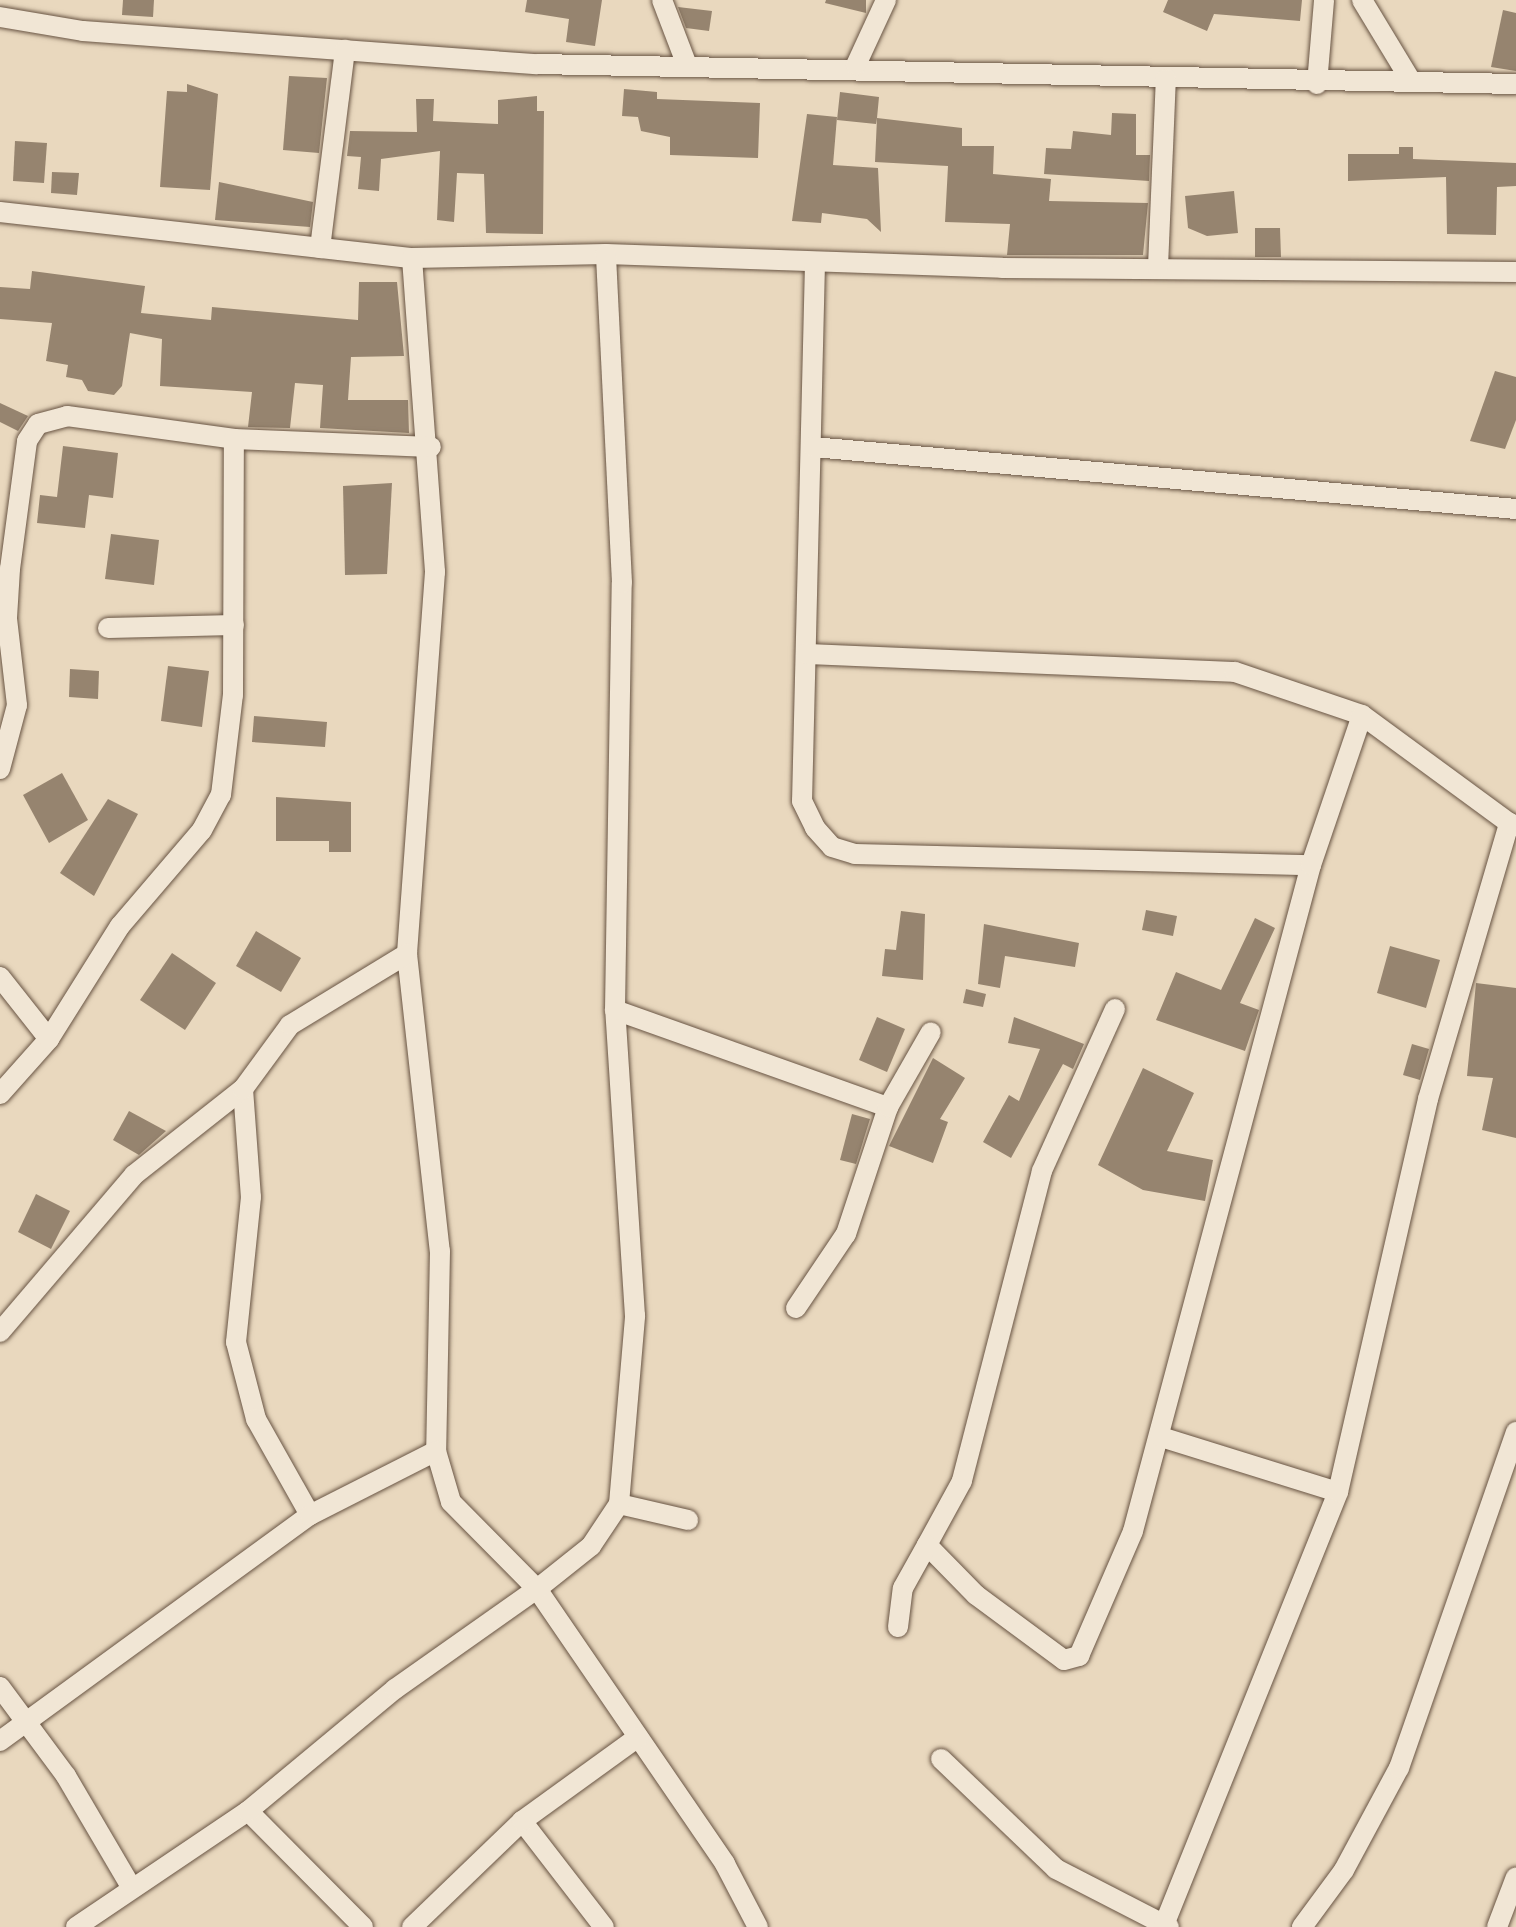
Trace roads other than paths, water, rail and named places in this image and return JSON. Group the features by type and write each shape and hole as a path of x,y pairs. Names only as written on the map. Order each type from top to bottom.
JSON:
{"street":[{"path":"662,0 686,63"},
{"path":"856,65 886,0"},
{"path":"1317,84 1324,0"},
{"path":"1362,0 1411,81"},
{"path":"0,17 83,31 537,64 856,65 938,76 1317,84 1411,81 1516,84"},
{"path":"320,248 345,50"},
{"path":"1158,267 1166,79"},
{"path":"0,212 412,258 606,254 815,263 1516,272"},
{"path":"76,1927 130,1885 248,1811 395,1689 537,1589 591,1546 619,1504 635,1316 615,1010 622,583 606,254"},
{"path":"412,258 431,447 435,572 407,954 440,1251 436,1451 451,1502 537,1589 725,1864 758,1927"},
{"path":"815,263 813,447 802,801 832,847 942,858 1311,865"},
{"path":"0,769 17,705 7,618 10,569 27,441 38,424 67,416 234,439 431,447"},
{"path":"0,1094 49,1039 120,926 202,830 221,795 234,625 234,439"},
{"path":"813,447 1516,509"},
{"path":"108,628 234,625"},
{"path":"806,654 1235,672 1362,715 1512,824 1428,1099 1338,1492 1166,1926 1056,1869 941,1759"},
{"path":"927,1545 976,1595 1073,1660 1133,1531 1161,1437 1311,865 1362,715"},
{"path":"0,1332 134,1175 243,1089 290,1025 407,954"},
{"path":"0,977 49,1039"},
{"path":"898,1627 903,1588 962,1481 1042,1171 1115,1009"},
{"path":"615,1010 888,1107"},
{"path":"796,1308 846,1234 888,1107 931,1032"},
{"path":"243,1089 251,1197 236,1342 256,1419 310,1515"},
{"path":"1302,1927 1371,1826 1399,1768 1516,1432"},
{"path":"1161,1437 1338,1492"},
{"path":"0,1741 25,1729 310,1515 436,1451"},
{"path":"619,1504 688,1520"},
{"path":"0,1687 25,1729 66,1776 130,1885"},
{"path":"412,1927 522,1821 638,1737"},
{"path":"248,1811 363,1927"},
{"path":"522,1821 604,1927"},
{"path":"1497,1927 1516,1877"}]}
